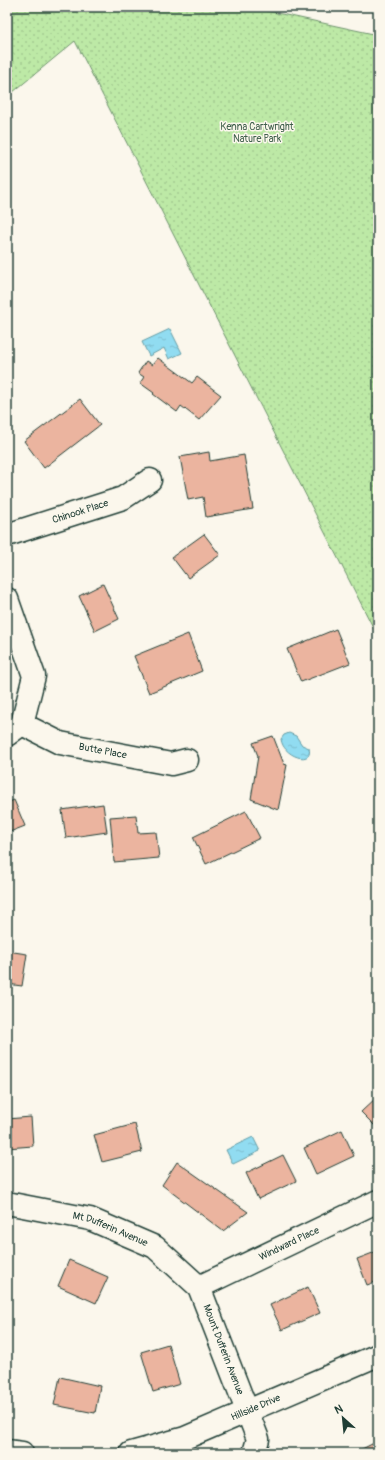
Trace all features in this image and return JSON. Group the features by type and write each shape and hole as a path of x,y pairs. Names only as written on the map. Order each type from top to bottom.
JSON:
{"street":[{"name":"Chinook Place","path":"7,535 123,498 150,480"},
{"path":"7,599 34,676 15,729"},
{"name":"Butte Place","path":"15,729 60,743 170,764 187,760"},
{"name":"Windward Place","path":"199,1287 378,1201"},
{"name":"Mt Dufferin Avenue","path":"7,1203 90,1219 156,1247 199,1287"},
{"name":"Mount Dufferin Avenue","path":"199,1287 258,1439 254,1453"},
{"name":"Hillside Drive","path":"130,1453 185,1438 378,1355"},
{"path":"7,1451 22,1453"}],"green space":[{"name":"Kenna Cartwright Nature Park","path":"7,7 249,7 378,35 378,637 75,41 7,97"}],"water":[{"path":"170,329 182,353 169,359 164,348 149,356 142,342"},
{"path":"289,733 296,736 302,745 309,748 309,754 307,757 298,757 287,751 281,739 284,735"},
{"path":"253,1137 260,1151 233,1164 226,1150"}],"building":[{"path":"158,358 192,383 197,377 221,395 199,420 181,406 177,412 140,383 144,377 138,373 146,361 152,365"},
{"path":"80,399 100,425 44,468 24,441"},
{"path":"209,452 210,461 244,455 253,509 206,517 203,497 188,500 180,457"},
{"path":"204,534 220,555 188,578 172,557"},
{"path":"103,584 119,619 95,631 79,596"},
{"path":"336,629 350,663 301,682 287,649"},
{"path":"188,634 202,671 149,693 134,656"},
{"path":"273,736 284,764 287,765 278,810 251,799 258,756 253,743"},
{"path":"14,800 25,826 7,833 7,803"},
{"path":"103,804 107,832 66,838 62,810"},
{"path":"246,811 260,838 206,864 193,837"},
{"path":"136,815 138,833 156,832 159,858 114,862 110,817"},
{"path":"7,951 27,954 22,986 7,984"},
{"path":"378,1096 378,1129 361,1112"},
{"path":"31,1117 33,1146 7,1148 7,1119"},
{"path":"135,1124 142,1152 102,1162 94,1135"},
{"path":"342,1130 354,1156 316,1174 304,1148"},
{"path":"283,1155 296,1181 258,1199 246,1173"},
{"path":"177,1162 248,1212 223,1231 162,1185"},
{"path":"378,1251 378,1281 367,1285 357,1259"},
{"path":"69,1260 108,1277 96,1303 58,1286"},
{"path":"308,1287 320,1313 282,1330 270,1305"},
{"path":"168,1344 180,1384 153,1392 141,1352"},
{"path":"60,1377 100,1386 95,1413 54,1405"},
{"path":"378,1441 378,1453 354,1453"}]}
